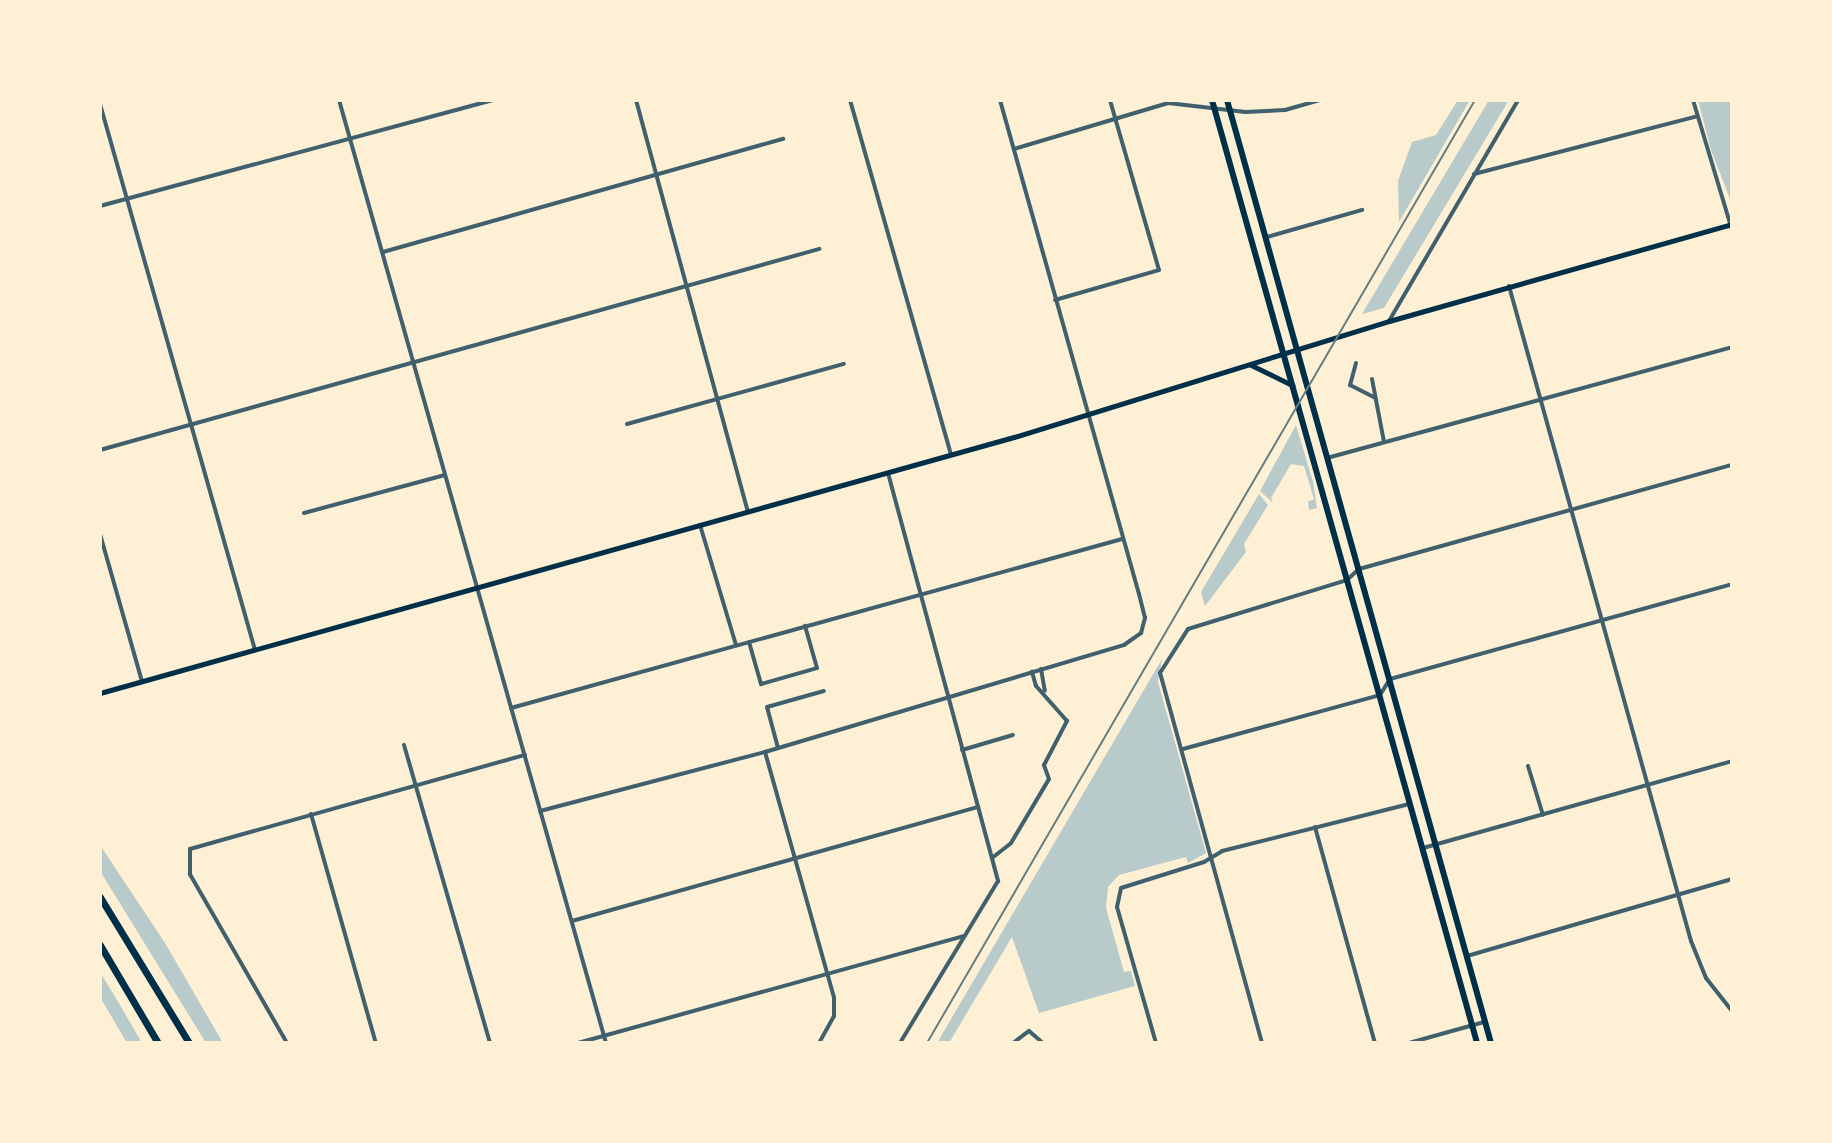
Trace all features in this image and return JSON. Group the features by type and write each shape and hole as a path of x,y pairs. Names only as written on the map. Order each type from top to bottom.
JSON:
{"highway":[{"path":"100,897 189,1043"},
{"path":"100,945 158,1043"}],"main road":[{"path":"1227,100 1491,1043"},
{"path":"1213,104 1477,1043"},
{"path":"100,693 888,473 1389,321 1731,226"},
{"path":"1252,241 1264,237"},
{"path":"1251,364 1292,385"}],"street":[{"path":"339,100 606,1043"},
{"path":"100,206 494,100"},
{"path":"636,100 748,512"},
{"path":"850,100 951,454"},
{"path":"540,811 765,752 1124,645 1141,633 1145,618 1000,100"},
{"path":"1055,300 1159,270 1110,100"},
{"path":"1014,149 1168,103 1213,104 1230,111 1285,110 1321,100"},
{"path":"1389,321 1518,100"},
{"path":"1693,100 1731,226"},
{"path":"100,104 255,650"},
{"path":"1474,174 1698,116"},
{"path":"383,252 783,139"},
{"path":"1264,237 1362,210"},
{"path":"100,450 819,249"},
{"path":"1509,286 1543,398 1679,894 1706,978 1732,1011"},
{"path":"1327,458 1732,347"},
{"path":"1356,363 1350,385 1374,397"},
{"path":"627,424 844,364"},
{"path":"1372,379 1384,442"},
{"path":"1262,1043 1160,673 1188,629 1347,580 1359,569 1732,465"},
{"path":"888,473 998,881 964,936 961,948 900,1043"},
{"path":"304,513 445,475"},
{"path":"700,525 736,645"},
{"path":"100,534 142,681"},
{"path":"511,708 1122,538"},
{"path":"1182,749 1380,695 1390,679 1732,584"},
{"path":"749,642 761,684 817,668 805,626"},
{"path":"1041,669 1045,691"},
{"path":"992,858 1011,843 1049,779 1044,765 1067,721 1045,691 1036,686 1032,671"},
{"path":"778,748 767,707 824,691"},
{"path":"962,750 1013,735"},
{"path":"404,745 490,1043"},
{"path":"765,752 827,971 834,1016 819,1043"},
{"path":"287,1043 190,874 187,856 196,845 525,755"},
{"path":"1423,848 1732,761"},
{"path":"1528,766 1543,815"},
{"path":"1156,1043 1117,907 1118,891 1213,857 1411,803"},
{"path":"572,921 978,807"},
{"path":"311,814 376,1043"},
{"path":"1315,827 1375,1043"},
{"path":"1467,956 1732,879"},
{"path":"578,1043 827,971 964,936"},
{"path":"1409,1043 1485,1021"},
{"path":"1013,1043 1034,1031 1043,1043"}],"shaded area":[{"path":"1458,100 1470,100 1399,222 1398,181 1412,142 1436,135"},
{"path":"1489,100 1509,100 1384,308 1362,314"},
{"path":"1698,100 1732,100 1732,204 1711,150"},
{"path":"1296,425 1313,482 1317,508 1309,510 1308,502 1314,499 1304,466 1291,464 1271,498 1273,503 1260,491"},
{"path":"1259,494 1268,505 1244,544 1246,552 1205,606 1201,592"},
{"path":"1162,659 1158,682 1206,853 1188,863 1186,857 1119,875 1108,887 1106,908 1124,972 1131,971 1135,986 1039,1013 1012,937 949,1043 937,1043"},
{"path":"100,845 165,943 223,1043 206,1043 100,871"},
{"path":"100,972 142,1043 127,1043 100,997"}],"railway":[{"path":"927,1043 1475,100"}]}
